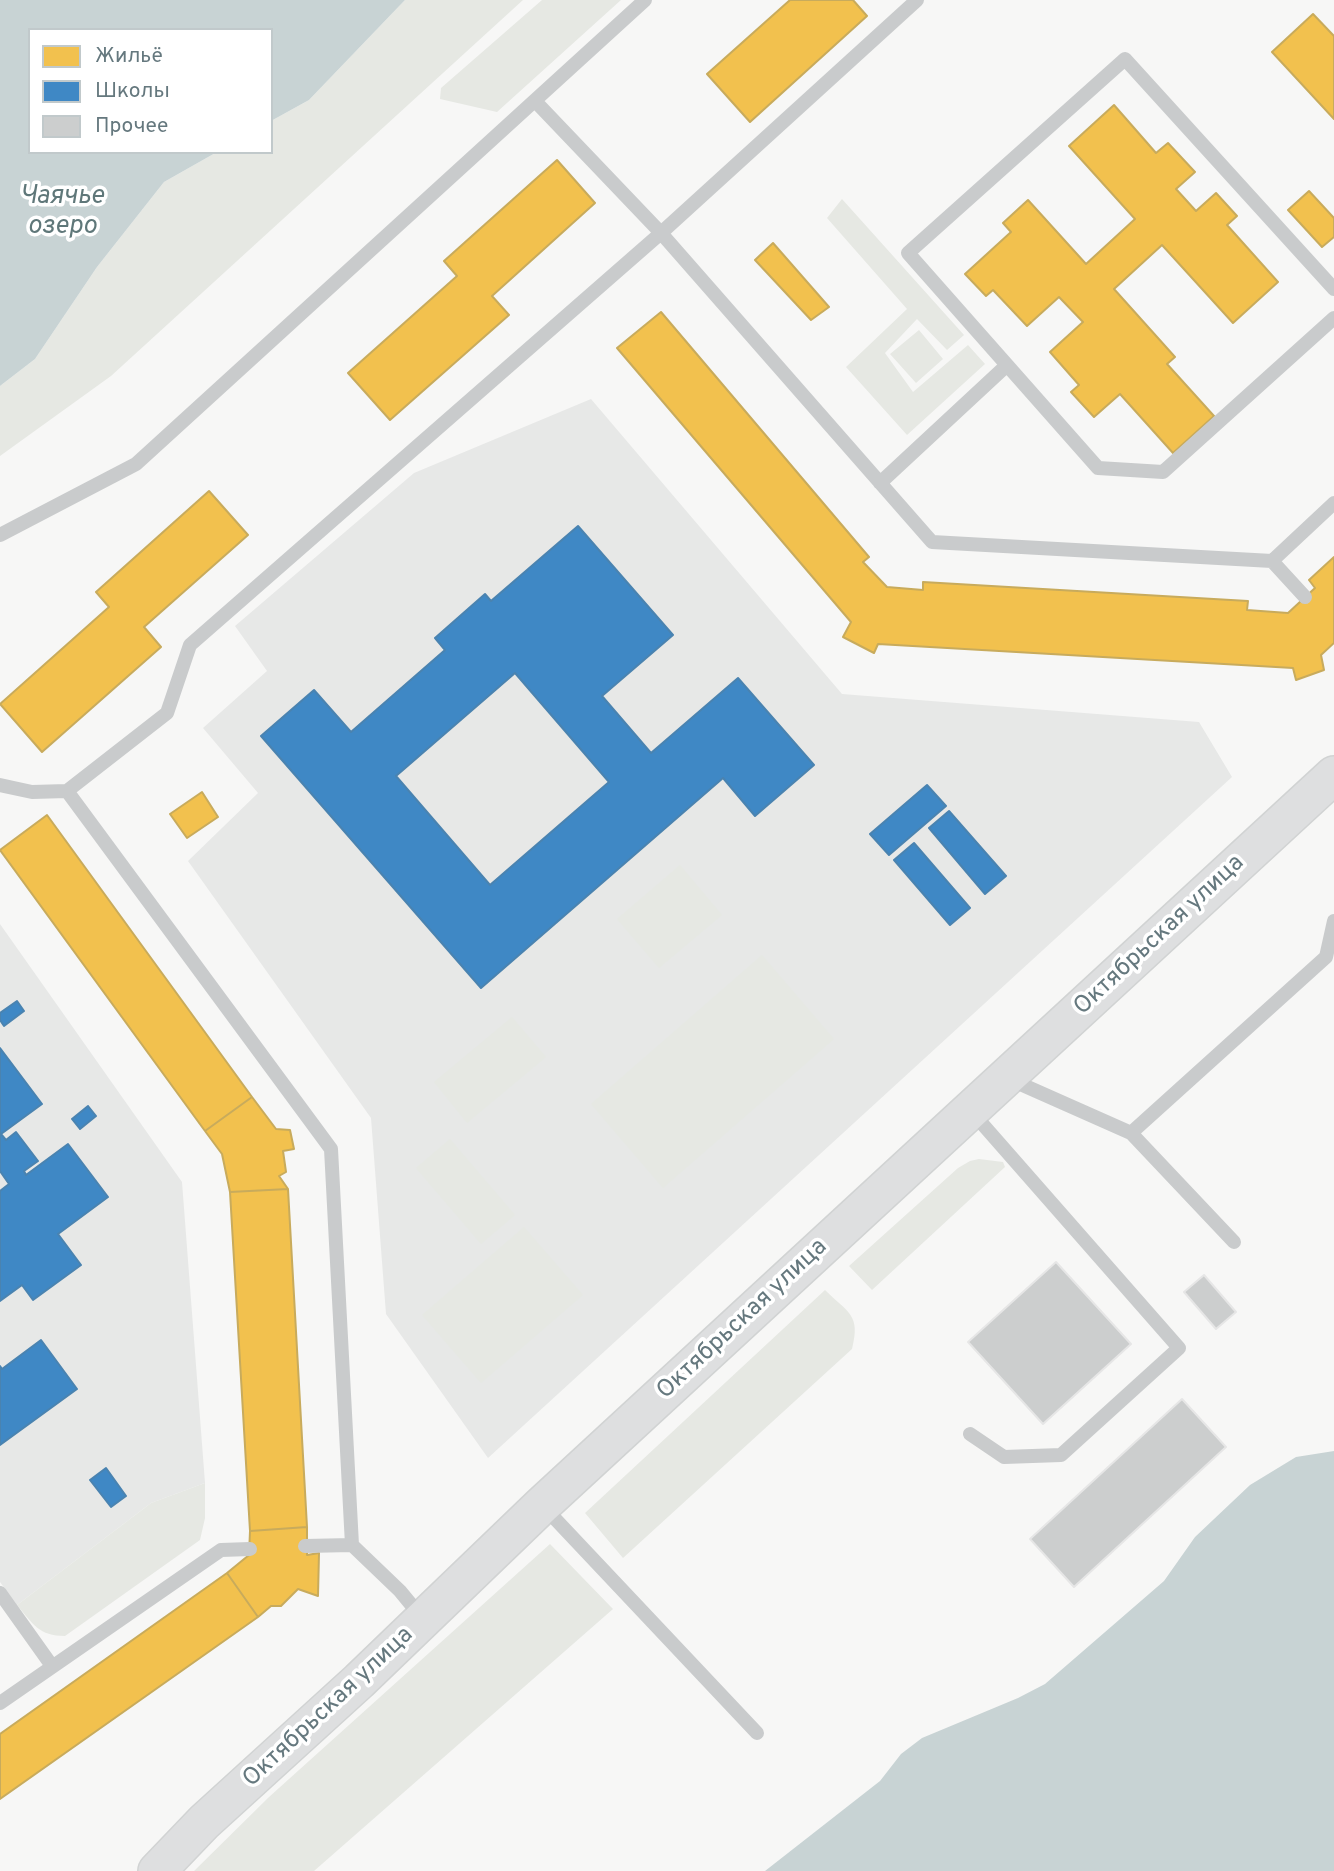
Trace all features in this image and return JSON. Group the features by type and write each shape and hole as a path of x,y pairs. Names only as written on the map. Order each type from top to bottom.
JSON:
{"main road":[{"name":"Октябрьская улица","path":"157,1871 204,1822 424,1620 542,1505 1334,775"}],"lane":[{"path":"0,535 136,464 645,0"},
{"path":"0,785 32,792 67,790 167,713 190,645 661,233 917,0"},
{"path":"1334,289 1125,59 908,253 1098,468 1163,472 1334,318"},
{"path":"535,100 661,233 932,542 1272,561 1305,597"},
{"path":"880,483 1006,366"},
{"path":"1272,561 1334,503"},
{"path":"67,790 331,1149 352,1545 400,1591 424,1620"},
{"path":"1131,1132 1330,960 1334,921"},
{"path":"1005,1078 1131,1132 1234,1242"},
{"path":"970,1110 1179,1348 1061,1455 1004,1457 970,1434"},
{"path":"542,1505 757,1733"},
{"path":"305,1546 352,1545"},
{"path":"0,1703 221,1550 250,1549"},
{"path":"0,1593 52,1666"}],"shaded area":[{"path":"405,0 523,0 111,376 0,456 0,386 35,359 97,267 164,182 213,154 273,154 273,120 309,100"},
{"path":"542,0 621,0 497,112 440,99 441,88"},
{"path":"842,199 964,335 947,350 917,319 885,353 913,392 968,345 985,364 907,435 846,367 907,309 827,218"},
{"path":"919,330 943,359 916,383 890,354"},
{"path":"591,399 842,694 1199,722 1232,777 488,1458 386,1314 371,1118 188,861 258,793 203,728 267,671 235,626 414,473"},
{"path":"680,865 722,915 659,968 617,919"},
{"path":"0,924 182,1182 205,1483 151,1503 17,1605 0,1582"},
{"path":"762,955 834,1039 663,1188 591,1104"},
{"path":"512,1017 546,1057 467,1123 434,1082"},
{"path":"450,1139 515,1215 481,1244 416,1168"},
{"path":"979,1159 1003,1162 1005,1167 872,1290 849,1266 958,1168"},
{"path":"524,1227 583,1295 481,1383 422,1315"},
{"path":"825,1290 846,1310 853,1321 855,1328 852,1349 623,1558 585,1513"},
{"path":"205,1483 205,1518 200,1540 65,1636 43,1631 32,1623 17,1605 151,1503"},
{"path":"550,1544 613,1609 314,1871 194,1871 269,1797"}],"water":[{"name":"Чаячье озеро","path":"0,0 405,0 309,100 273,120 273,28 28,28 28,154 213,154 164,182 97,267 35,359 0,386"},
{"path":"1334,1451 1334,1871 765,1871 880,1781 901,1754 922,1738 1045,1684 1164,1581 1195,1537 1250,1485 1296,1457"}],"building: Жильё":[{"path":"790,0 853,0 867,16 750,122 707,74"},
{"path":"1313,14 1334,36 1334,119 1272,52"},
{"path":"1114,105 1156,153 1168,143 1195,172 1176,189 1196,211 1216,193 1237,216 1227,225 1278,282 1233,323 1162,245 1114,289 1175,357 1167,364 1214,416 1173,453 1120,394 1094,417 1071,392 1079,385 1050,352 1083,322 1059,297 1027,326 993,290 986,296 965,274 1011,232 1003,223 1028,200 1086,264 1135,219 1069,146"},
{"path":"557,160 595,203 492,296 509,315 390,420 348,373 457,276 444,261"},
{"path":"1309,191 1334,218 1334,237 1322,247 1288,210"},
{"path":"773,243 829,307 811,320 755,260"},
{"path":"661,312 869,557 863,562 887,587 923,590 923,582 1248,601 1247,610 1288,613 1315,588 1309,580 1334,557 1334,643 1321,655 1324,670 1296,680 1293,668 878,644 874,653 843,637 851,622 617,348"},
{"path":"209,491 248,535 144,627 161,647 42,752 0,704 109,607 96,592"},
{"path":"202,792 218,817 187,838 170,814"},
{"path":"47,815 252,1097 205,1131 0,850"},
{"path":"252,1097 276,1129 290,1130 294,1149 283,1151 286,1172 279,1176 288,1189 230,1192 222,1154 205,1131"},
{"path":"288,1189 307,1527 250,1531 230,1192"},
{"path":"307,1527 307,1555 319,1553 318,1596 298,1589 281,1606 271,1606 258,1617 227,1573 249,1555 250,1531"},
{"path":"227,1573 258,1617 0,1799 0,1734"}],"building: Школы":[{"path":"578,526 673,635 602,696 651,753 738,678 814,765 755,816 723,778 481,988 261,736 314,690 351,732 445,650 435,638 485,594 491,601","holes":["515,673 609,782 490,885 396,776"]},
{"path":"927,785 946,806 889,855 870,834"},
{"path":"949,811 1006,876 985,894 929,828"},
{"path":"914,843 970,908 950,925 894,860"},
{"path":"17,1001 24,1011 4,1026 0,1013"},
{"path":"0,1048 42,1104 1,1134 6,1140 16,1132 38,1161 24,1171 26,1175 68,1144 108,1197 58,1234 81,1265 33,1300 22,1285 0,1301 0,1191 9,1184 0,1171"},
{"path":"88,1106 96,1116 80,1129 72,1119"},
{"path":"41,1340 77,1389 0,1445 0,1366 2,1369"},
{"path":"106,1468 126,1496 111,1507 90,1480"}],"building: Прочее":[{"path":"1056,1262 1131,1344 1043,1424 968,1342"},
{"path":"1204,1275 1236,1312 1216,1329 1184,1292"},
{"path":"1182,1399 1226,1447 1074,1587 1030,1539"}]}
